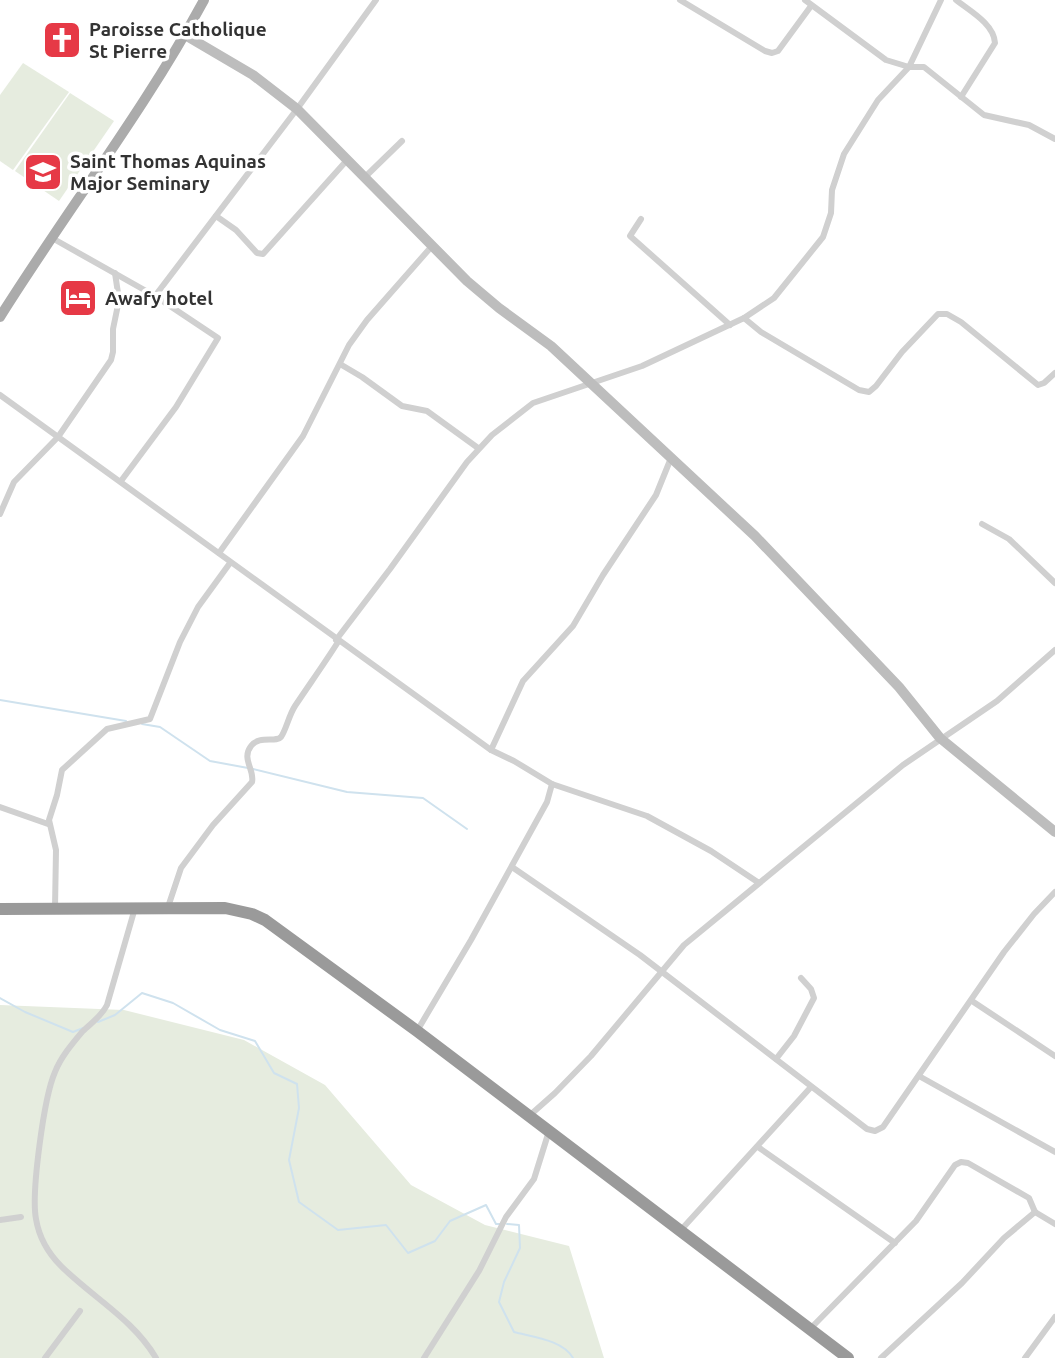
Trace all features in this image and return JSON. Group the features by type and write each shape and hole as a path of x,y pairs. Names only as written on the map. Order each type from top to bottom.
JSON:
{"highway":[{"path":"0,909 225,908 259,917 295,940 417,1031 848,1358"}],"main road":[{"path":"0,317 50,237 120,138 204,0"}],"street":[{"path":"155,296 298,109 376,0"},
{"path":"680,0 772,53 778,51 811,6"},
{"path":"805,0 886,60 909,67 924,67 984,115 1029,125 1055,139"},
{"path":"168,907 181,868 213,825 253,782 247,755 251,745 262,739 275,740 282,736 296,705 337,641 478,448 533,403 642,366 744,318 774,298 823,236 831,213 832,190 844,154 878,100 909,67 941,0"},
{"path":"956,0 990,27 995,36 995,43 961,97"},
{"path":"185,35 253,75 298,109 432,246 499,308 551,346 593,384 795,576 899,687 940,738 1055,832"},
{"path":"365,177 402,141"},
{"path":"216,216 236,230 257,253 263,254 348,159"},
{"path":"641,219 629,233 630,236 730,325"},
{"path":"50,237 155,296 216,335 217,341 170,416 121,481"},
{"path":"219,553 303,436 340,364 367,320 432,246"},
{"path":"0,514 14,482 58,437 111,360 113,329 119,300 115,273"},
{"path":"744,318 780,344 859,390 869,392 938,314 947,314 961,322 1038,385 1055,373"},
{"path":"340,364 401,406 427,411 478,448"},
{"path":"0,395 491,750 552,784 647,816 759,883"},
{"path":"491,750 523,681 573,625 603,575 643,518 671,458"},
{"path":"982,524 1009,539 1055,583"},
{"path":"55,908 56,850 48,824 62,770 107,729 151,718 180,642 198,607 230,563"},
{"path":"529,1116 591,1056 684,945 903,765 997,701 1055,650"},
{"path":"417,1031 512,867 547,802 552,784"},
{"path":"0,807 48,824"},
{"path":"512,867 661,972 867,1129 875,1130 883,1126 1004,952 1055,892"},
{"path":"135,908 107,1005 103,1013 69,1047 54,1072 46,1102 38,1161 36,1218 46,1248 60,1265 138,1332 156,1358"},
{"path":"776,1059 794,1036 814,998 811,989 801,978"},
{"path":"972,1001 1055,1056"},
{"path":"919,1076 1055,1152"},
{"path":"680,1231 811,1087"},
{"path":"424,1358 479,1271 506,1217 534,1179 549,1131"},
{"path":"758,1147 895,1243"},
{"path":"811,1328 895,1243 922,1212 955,1165 968,1163 1029,1198 1034,1212"},
{"path":"1034,1212 1055,1224"},
{"path":"881,1358 1034,1212"},
{"path":"0,1220 21,1217"},
{"path":"45,1358 80,1311"},
{"path":"1025,1358 1055,1317"}],"shaded area":[{"path":"23,63 69,92 13,170 0,161 0,95"},
{"path":"70,93 114,121 59,201 15,171"},
{"path":"0,1005 124,1010 244,1040 325,1085 411,1185 485,1225 569,1246 604,1358 0,1358"}],"waterway":[{"path":"0,700 126,721"},
{"path":"142,724 160,727 210,761 248,768"},
{"path":"253,769 347,792 423,798 467,829"},
{"path":"98,1022 115,1015 142,993 173,1003 220,1030 255,1041 274,1073 297,1084 299,1108 289,1160 299,1202 338,1230 386,1225 408,1253 435,1241 450,1221 486,1205 496,1224 501,1224"},
{"path":"0,998 25,1012 73,1032 83,1028"},
{"path":"507,1224 519,1225 520,1248 504,1282 499,1302 514,1332 555,1343 573,1358"}],"place":[{"name":"Paroisse Catholique St Pierre","path":"62,40"},
{"name":"Saint Thomas Aquinas Major Seminary","path":"43,172"},
{"name":"Awafy hotel","path":"78,298"}]}
